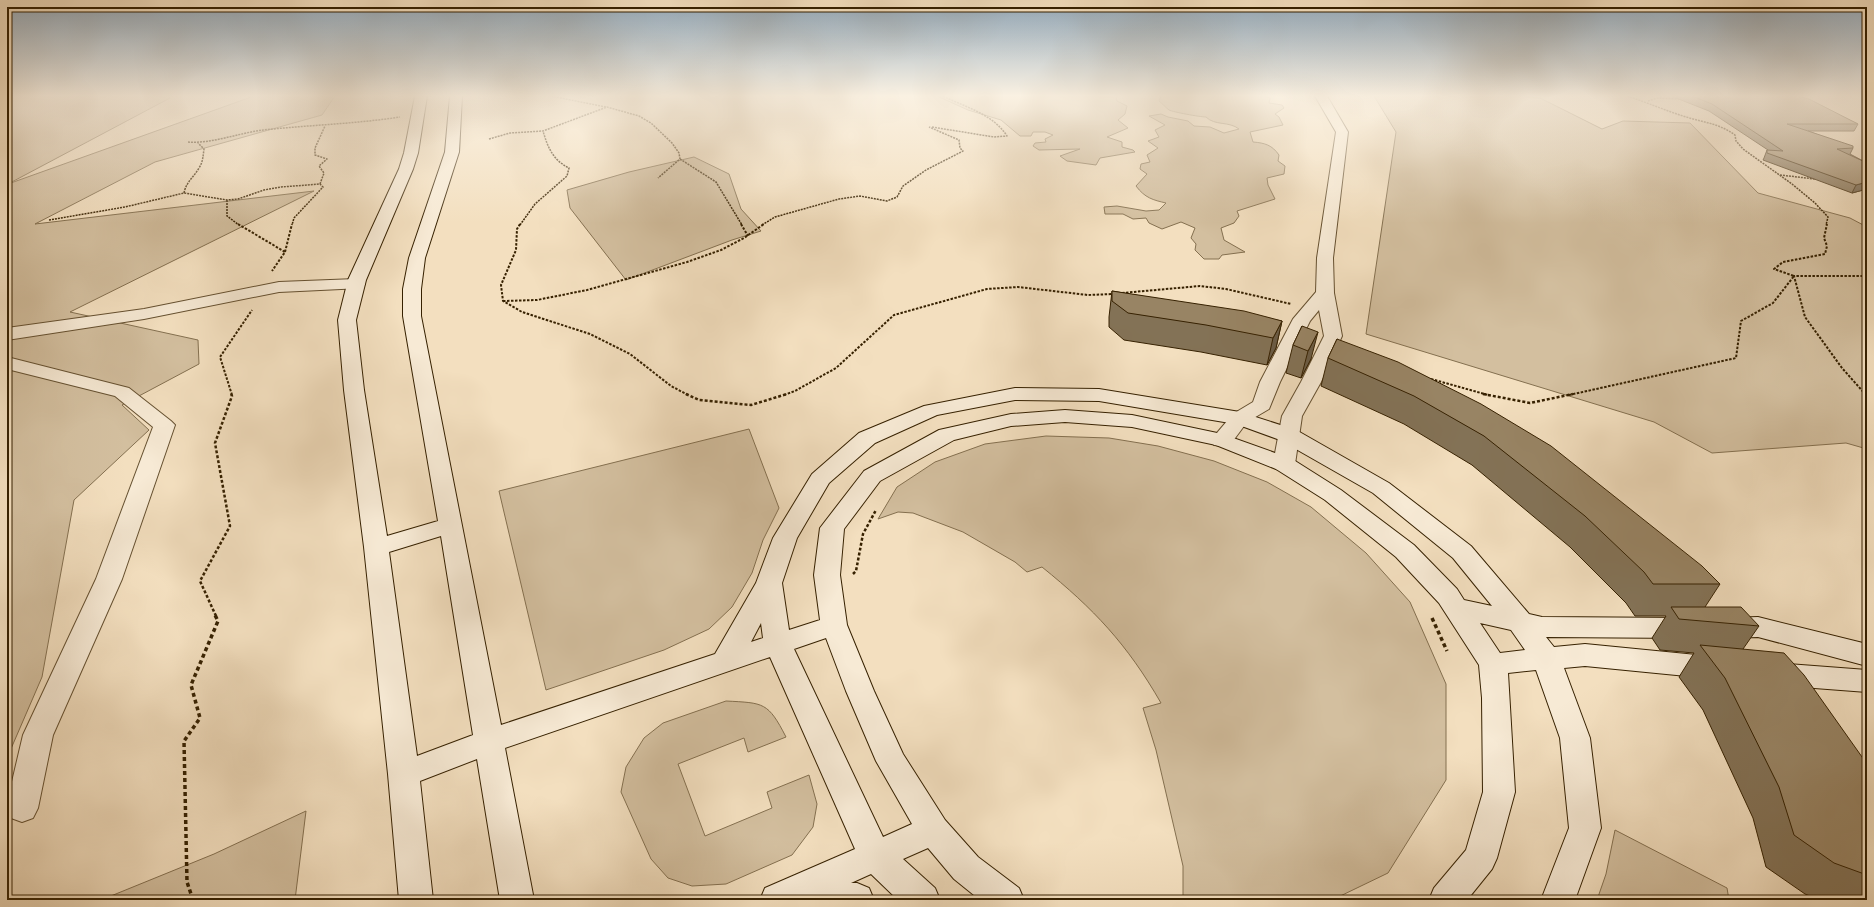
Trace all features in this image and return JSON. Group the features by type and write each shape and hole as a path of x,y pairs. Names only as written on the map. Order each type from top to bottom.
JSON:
{"main road":[{"path":"414,138 412,153 406,168 356,284 347,320 354,390 376,547 404,774 416,900"},
{"path":"453,138 452,152 417,258 412,289 412,316 490,741 517,900"},
{"path":"1284,464 1292,416 1311,382 1332,336 1325,293 1325,258 1341,138"},
{"path":"7,334 152,312 213,301 257,290 304,284 356,284"},
{"path":"1222,440 1240,418 1262,405 1270,382 1302,319 1325,293"},
{"path":"7,363 122,392 164,425 109,579 38,735 22,808"},
{"path":"725,662 742,634 769,583 785,538 820,479 867,438 931,410 1015,394 1099,395 1240,418 1288,435 1381,488 1462,552 1520,622 1546,658 1575,738 1584,828 1558,900"},
{"path":"1007,900 966,868 934,830 891,762 860,691 833,615 827,575 832,528 872,476 947,435 1011,420 1066,416 1132,420 1222,440 1284,464 1333,495 1405,551 1458,608 1493,664 1496,698 1498,792 1480,858 1446,900"},
{"path":"376,547 451,525"},
{"path":"769,583 778,644 875,856 924,900"},
{"path":"1458,608 1542,627 1758,628 1867,655"},
{"path":"404,774 490,741 778,644 833,615"},
{"path":"1493,664 1585,654 1838,680 1867,681"},
{"path":"781,898 934,830"},
{"path":"781,898 857,900"}],"path":[{"path":"188,142 198,143 219,138"},
{"path":"193,900 187,882 184,741 200,718 191,685 218,621 200,581 230,526 215,443 232,396 220,357 259,302 257,290 269,276 285,252 294,218 322,187 320,184 324,173 319,166 327,159 315,155 315,148 319,138"},
{"path":"503,301 501,285 516,250 518,230 535,204 567,176 568,168 559,163 548,149 545,138"},
{"path":"667,138 679,153 680,159 716,182 748,236"},
{"path":"503,301 537,300 587,290 687,262 721,250 748,236 775,217 839,199 860,196 887,201 897,197 903,186 926,170 963,151 960,148 959,140 955,138"},
{"path":"1736,138 1743,149 1780,175 1815,203 1828,217 1824,238 1827,246 1825,254 1783,262 1774,269 1794,276 1867,276"},
{"path":"184,193 185,184 199,168 203,159 204,149 198,143"},
{"path":"658,178 680,159"},
{"path":"1780,175 1820,179"},
{"path":"49,220 124,207 184,193 191,193 207,198 227,200 238,199 264,190 320,184"},
{"path":"227,200 227,216 235,223 285,252"},
{"path":"1424,377 1485,394 1530,403 1736,358 1740,321 1773,303 1794,276"},
{"path":"1794,276 1805,317 1842,368 1867,396"},
{"path":"503,301 522,312 590,334 630,354 671,386 699,400 751,405 795,392 836,368 894,315 987,289 1018,287 1088,295 1142,292 1187,286 1213,287 1312,308"},
{"path":"833,615 856,571 863,534 876,509"},
{"path":"1431,614 1447,651"}],"shaded area":[{"path":"7,138 94,138 8,184 136,138 239,138 155,162 35,224 314,191 70,312 198,340 199,364 122,405 149,430 74,500 42,677 7,758"},
{"path":"1111,138 1122,142 1122,147 1135,152 1100,158 1096,165 1067,161 1060,156 1080,149 1039,150 1033,146 1035,143 1046,142 1045,139"},
{"path":"1155,138 1252,138 1253,142 1265,144 1271,147 1279,155 1278,161 1285,166 1284,174 1267,178 1268,185 1275,199 1237,211 1239,216 1234,223 1221,228 1224,240 1245,252 1222,255 1219,259 1204,259 1195,250 1196,244 1191,238 1195,228 1181,222 1162,229 1149,223 1146,218 1133,219 1123,214 1105,214 1104,207 1117,206 1146,211 1159,210 1166,203 1150,198 1136,186 1147,174 1140,169 1141,164 1150,162 1147,155 1158,148 1148,141"},
{"path":"1395,138 1705,138 1758,193 1850,218 1867,227 1867,449 1846,443 1712,453 1654,422 1366,334"},
{"path":"694,157 729,174 741,209 761,231 732,240 626,280 570,208 567,190 629,172"},
{"path":"749,429 779,508 763,540 752,573 732,607 709,629 664,650 546,690 499,491"},
{"path":"1046,436 1109,438 1158,446 1214,461 1267,482 1311,507 1366,553 1410,602 1446,684 1446,780 1388,873 1332,900 1183,900 1183,866 1156,750 1143,708 1161,703 1122,645 1094,613 1061,582 1042,567 1027,572 1015,562 963,532 913,513 898,512 878,519 897,487 935,462 985,444"},
{"path":"726,701 757,704 764,707 780,725 786,737 748,752 744,738 678,764 705,836 772,808 767,792 809,775 817,804 813,827 792,855 726,884 692,886 668,878 651,859 621,792 626,767 644,738 663,723"},
{"path":"306,811 295,900 101,900 214,854"},
{"path":"1615,830 1727,888 1729,900 1597,900 1606,874"}],"building":[{"path":"1764,138 1830,138 1853,146 1853,148 1837,149 1867,163 1867,182 1856,185 1767,153 1767,150 1783,151"},
{"path":"1112,291 1244,311 1282,321 1273,338 1206,325 1128,313 1112,301"},
{"path":"1302,326 1318,332 1308,351 1293,345"},
{"path":"1337,339 1398,362 1481,404 1551,446 1702,566 1720,584 1653,584 1644,572 1585,516 1484,436 1414,396 1328,358"},
{"path":"1671,607 1741,607 1759,626 1679,619"},
{"path":"1700,645 1784,653 1804,675 1867,764 1867,875 1834,863 1794,835 1779,787 1725,678"}]}
